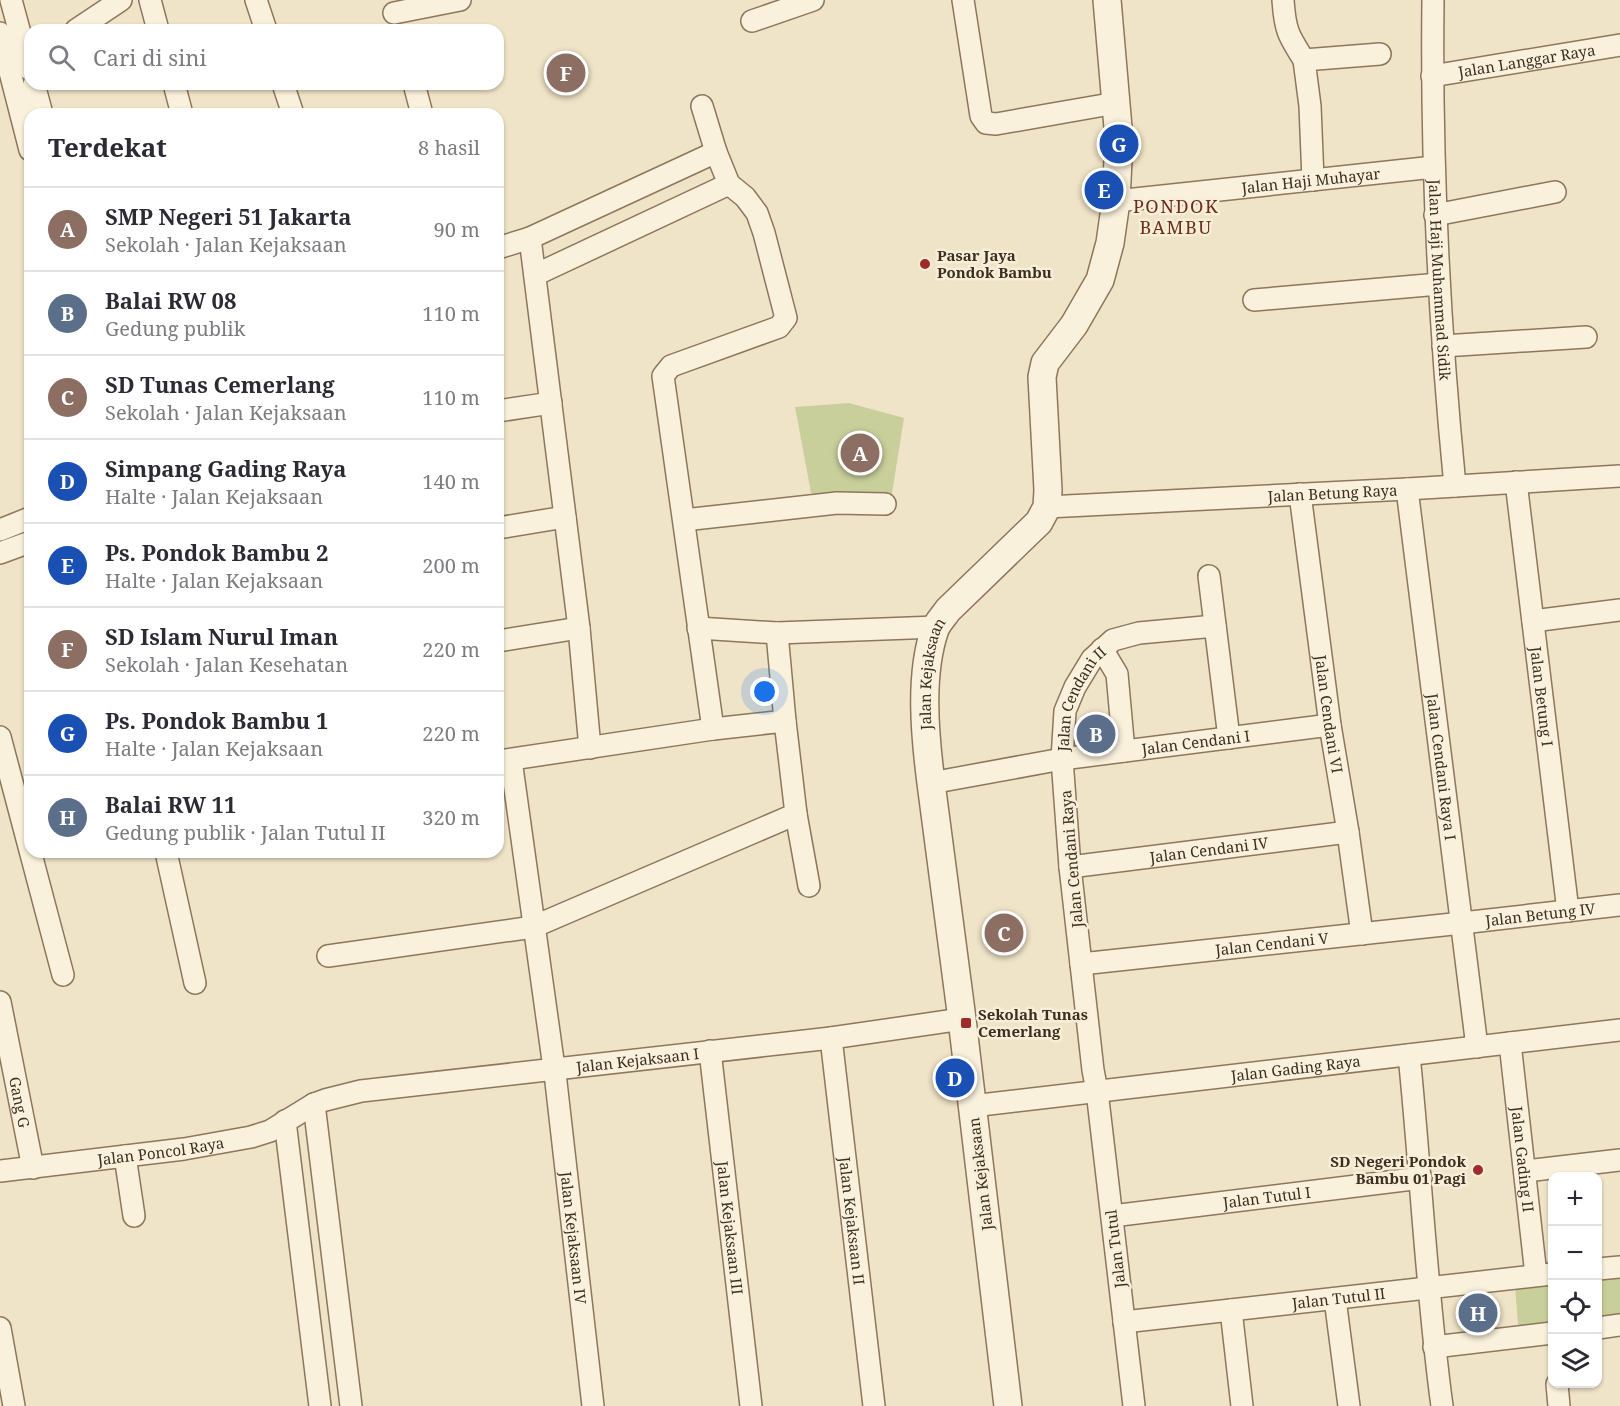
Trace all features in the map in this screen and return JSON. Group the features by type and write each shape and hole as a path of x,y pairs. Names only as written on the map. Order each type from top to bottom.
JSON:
{"street":[{"path":"11,0 24,61"},
{"path":"85,24 121,0"},
{"path":"150,0 157,24"},
{"path":"256,0 264,24"},
{"path":"394,14 460,0"},
{"path":"752,21 813,0"},
{"path":"963,0 981,117 986,123 996,124 1116,104"},
{"path":"1047,507 1042,377 1045,363 1074,325 1100,280 1110,243 1116,201 1119,139 1107,0"},
{"path":"1284,0 1284,22 1288,34 1304,60 1308,81 1313,180"},
{"name":"Jalan Haji Muhammad Sidik","path":"1433,0 1435,215 1455,486"},
{"path":"0,33 24,65"},
{"name":"Jalan Langgar Raya","path":"1432,76 1620,45"},
{"path":"1304,60 1380,54"},
{"path":"26,90 28,108"},
{"path":"36,90 40,108"},
{"path":"176,90 180,108"},
{"path":"285,90 291,108"},
{"path":"416,90 420,108"},
{"path":"702,106 716,152 729,184 745,197 757,213 786,318 779,327 671,366 663,376 713,729"},
{"path":"504,246 530,238 716,152"},
{"name":"Jalan Haji Muhayar","path":"1116,201 1434,167"},
{"path":"535,275 729,184"},
{"path":"1435,215 1555,192"},
{"path":"530,238 579,628 590,747"},
{"path":"1254,300 1439,284"},
{"path":"1443,346 1586,337"},
{"path":"504,410 551,403"},
{"name":"Jalan Betung Raya","path":"1047,507 1620,476"},
{"name":"Jalan Betung I","path":"1516,482 1568,911"},
{"name":"Jalan Cendani Raya I","path":"1407,489 1477,1047"},
{"name":"Jalan Cendani VI","path":"1300,494 1330,725 1362,934"},
{"path":"684,520 837,504 885,504"},
{"name":"Jalan Kejaksaan","path":"1008,1406 962,1019 931,783 925,693 929,657 936,627 948,610 1039,522 1047,507"},
{"path":"504,527 565,517"},
{"path":"0,530 24,520"},
{"path":"0,553 24,544"},
{"path":"1209,576 1229,738"},
{"path":"1533,621 1620,610"},
{"name":"Jalan Cendani II","path":"1062,759 1065,711 1080,678 1092,659 1102,649 1113,640 1139,633 1215,626"},
{"path":"698,628 777,633 936,627"},
{"path":"504,640 579,628"},
{"path":"777,633 796,814 810,886"},
{"path":"1102,649 1117,674 1124,751"},
{"path":"504,761 713,729 785,721"},
{"name":"Jalan Cendani I","path":"1062,759 1330,725"},
{"path":"0,738 4,774 24,842"},
{"path":"931,783 1062,759"},
{"name":"Jalan Cendani Raya","path":"1062,759 1070,867 1097,1091"},
{"name":"Jalan Kejaksaan IV","path":"504,761 533,927 554,1069 593,1406"},
{"path":"328,956 533,927 796,814"},
{"name":"Jalan Cendani IV","path":"1070,867 1348,832"},
{"path":"29,858 63,975"},
{"path":"167,858 195,982"},
{"name":"Jalan Betung IV","path":"1462,923 1620,905"},
{"name":"Jalan Cendani V","path":"1081,964 1462,923"},
{"name":"Gang G","path":"0,1002 33,1168"},
{"name":"Jalan Kejaksaan I","path":"314,1104 361,1091 831,1038 962,1019"},
{"name":"Jalan Gading Raya","path":"972,1106 1620,1030"},
{"name":"Jalan Kejaksaan II","path":"831,1038 874,1406"},
{"name":"Jalan Gading II","path":"1510,1043 1526,1171 1544,1275"},
{"name":"Jalan Kejaksaan III","path":"710,1050 751,1406"},
{"path":"1409,1055 1421,1178 1428,1287 1442,1406"},
{"name":"Jalan Tutul","path":"1097,1091 1134,1406"},
{"path":"314,1104 351,1406"},
{"name":"Jalan Poncol Raya","path":"0,1171 184,1149 251,1137 270,1131 314,1104"},
{"path":"285,1122 320,1406"},
{"path":"125,1156 134,1216"},
{"path":"1526,1171 1620,1160"},
{"name":"Jalan Tutul I","path":"1112,1216 1421,1178"},
{"path":"1602,1269 1620,1267"},
{"name":"Jalan Tutul II","path":"1124,1322 1544,1275"},
{"path":"1335,1299 1349,1406"},
{"path":"1231,1310 1242,1406"},
{"path":"1602,1327 1620,1325"},
{"path":"0,1328 14,1406"},
{"path":"1434,1347 1548,1339"},
{"path":"1557,1388 1559,1406"}],"green space":[{"path":"849,403 904,418 890,506 811,493 795,407"},
{"path":"1620,1275 1620,1323 1602,1325 1602,1277"},
{"path":"1548,1283 1548,1332 1519,1336 1515,1287"}],"place":[{"name":"SD Islam Nurul Iman","path":"566,73"},
{"name":"Ps. Pondok Bambu 1","path":"1119,144"},
{"name":"Ps. Pondok Bambu 2","path":"1104,190"},
{"name":"Pasar Jaya Pondok Bambu","path":"925,264"},
{"name":"SMP Negeri 51 Jakarta","path":"860,453"},
{"name":"Balai RW 08","path":"1096,734"},
{"name":"SD Tunas Cemerlang","path":"1004,933"},
{"name":"Sekolah Tunas Cemerlang","path":"966,1023"},
{"name":"Simpang Gading Raya","path":"955,1078"},
{"name":"SD Negeri Pondok Bambu 01 Pagi","path":"1478,1170"},
{"name":"Balai RW 11","path":"1478,1313"}],"district":[{"name":"PONDOK BAMBU","path":"1176,216"}]}
